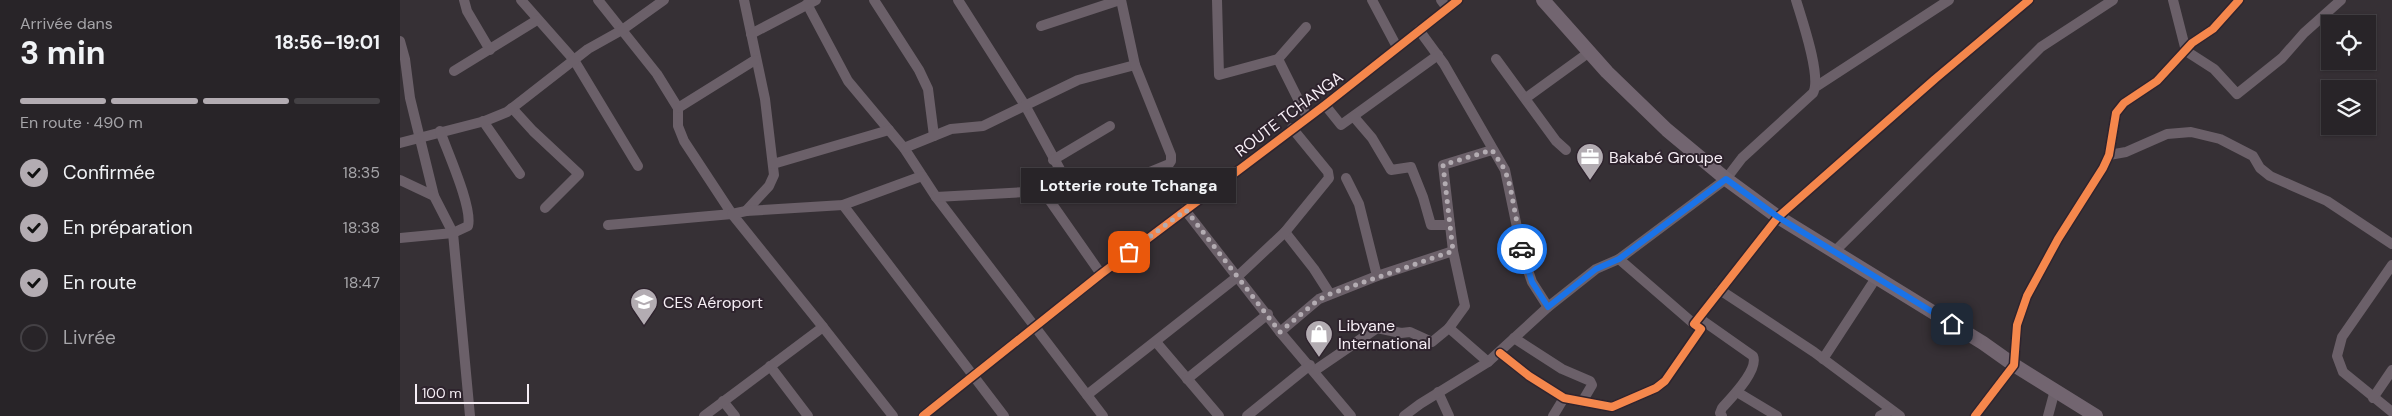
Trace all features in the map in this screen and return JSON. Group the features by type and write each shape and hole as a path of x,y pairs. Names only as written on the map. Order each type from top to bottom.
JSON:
{"highway":[{"path":"1543,0 1588,53 1666,130 1726,179 1778,217 1983,343 2014,366 2096,416"}],"street":[{"path":"464,0 467,11 490,50"},
{"path":"521,0 574,60 638,166"},
{"path":"598,0 657,74 678,108 678,126 684,141 732,214 893,416"},
{"path":"400,143 419,136 482,121 512,108 574,60 622,30 664,0"},
{"path":"744,0 764,99 773,164 772,180 746,211"},
{"path":"874,0 919,70 928,89 934,136"},
{"path":"958,0 1026,107 1053,160 1069,186"},
{"path":"936,197 1043,191 1069,186 1125,183 1171,161 1171,156 1135,65 1120,0 1041,26"},
{"path":"1217,0 1219,75 1278,59 1306,27"},
{"path":"1372,0 1397,47"},
{"name":"ROUTE TCHANGA","path":"923,416 1101,274 1292,128 1325,105 1419,30 1444,4 1458,0"},
{"path":"1796,0 1816,73 1817,86"},
{"path":"1404,416 1438,392 1488,362 1548,307 1596,269 1619,259 1726,179 1742,158 1777,128 1813,93 1817,86 1949,0"},
{"path":"1696,321 1778,217 1935,79 2029,0"},
{"path":"1834,252 2041,47 2113,0"},
{"path":"2173,0 2186,51 2214,69 2237,94 2282,58 2304,33 2341,0"},
{"path":"1975,416 2014,366 2018,324 2027,296 2058,239 2109,155 2116,113 2124,103 2157,81 2186,51 2213,29 2240,0"},
{"path":"750,34 812,2 848,80 904,148 936,197 1103,416"},
{"path":"454,71 537,20"},
{"path":"1419,30 1438,55 1505,170 1510,186 1523,256 1532,282 1548,307"},
{"path":"400,41 419,136 434,196 453,233 470,416"},
{"path":"1526,98 1588,53"},
{"path":"1325,105 1340,125 1354,117 1438,55"},
{"path":"1278,59 1307,117"},
{"path":"1496,59 1556,140 1566,150"},
{"path":"678,108 755,60"},
{"path":"904,148 957,128 984,126 1078,80 1135,65"},
{"path":"512,108 533,131 579,174 545,208"},
{"path":"1354,117 1372,138 1391,170 1411,167 1424,196 1431,225 1450,225"},
{"path":"482,121 502,152 520,174"},
{"path":"1053,160 1110,126"},
{"path":"1087,395 1237,277 1285,232 1329,176 1292,128"},
{"path":"773,164 889,130"},
{"path":"400,238 453,233 464,229 470,219 440,131"},
{"path":"2109,155 2126,152 2167,134 2191,132 2220,139 2253,156 2260,168 2270,176 2327,201 2392,244"},
{"path":"1247,416 1312,368 1377,328 1410,332 1432,342 1449,328 1465,306 1453,251 1443,165 1492,150"},
{"path":"608,225 732,214 746,211 843,205 922,176"},
{"path":"1346,178 1359,204 1377,276"},
{"path":"401,181 434,196"},
{"path":"1043,191 1101,274"},
{"path":"843,205 1004,416"},
{"path":"1186,210 1280,332 1351,416"},
{"path":"1285,232 1314,269 1330,294"},
{"path":"1280,332 1318,300 1330,294 1453,251"},
{"path":"1619,259 1696,321 1753,356 1755,364 1737,392 1722,408 1720,413 1722,416"},
{"path":"2392,264 2342,337 2338,346 2337,356 2343,372 2392,412"},
{"path":"1823,359 1876,278"},
{"path":"1720,290 1823,359 1900,416"},
{"path":"1187,379 1268,314"},
{"path":"1500,353 1529,376 1564,398 1612,407 1656,388 1665,381 1700,329 1696,321"},
{"path":"704,416 823,327"},
{"path":"1449,328 1488,362"},
{"path":"1514,338 1562,369 1590,381 1592,385 1582,402"},
{"path":"1156,342 1219,416"},
{"path":"770,366 808,416"},
{"path":"2373,398 2392,370"},
{"path":"2048,416 2055,390"},
{"path":"1438,392 1449,416"},
{"path":"1737,392 1776,416"},
{"path":"1553,416 1564,398"},
{"path":"723,402 735,416"},
{"path":"1880,416 1891,410"}],"cycle path":[{"path":"923,416 1101,274 1325,105 1458,0"},
{"path":"1500,353 1529,376 1564,398 1612,407 1656,388 1665,381 1701,329 1694,324 1778,217 1935,79 2029,0"},
{"path":"1975,416 2014,365 2017,325 2027,296 2058,239 2103,168 2109,155 2116,113 2124,103 2157,81 2192,43 2213,29 2239,0"}],"way so far":[{"path":"1129,252 1186,210 1280,332 1291,321 1316,304 1318,300 1330,294 1453,251 1443,165 1492,150 1505,170 1510,186 1522,249"}],"place":[{"name":"Bakabé Groupe","path":"1590,181"},
{"name":"Lotterie route Tchanga","path":"1129,252"},
{"name":"CES Aéroport","path":"644,326"},
{"name":"Libyane International","path":"1319,358"}],"route":[{"path":"1522,249 1532,282 1548,307 1596,269 1619,259 1726,179 1778,217 1952,324"}]}
